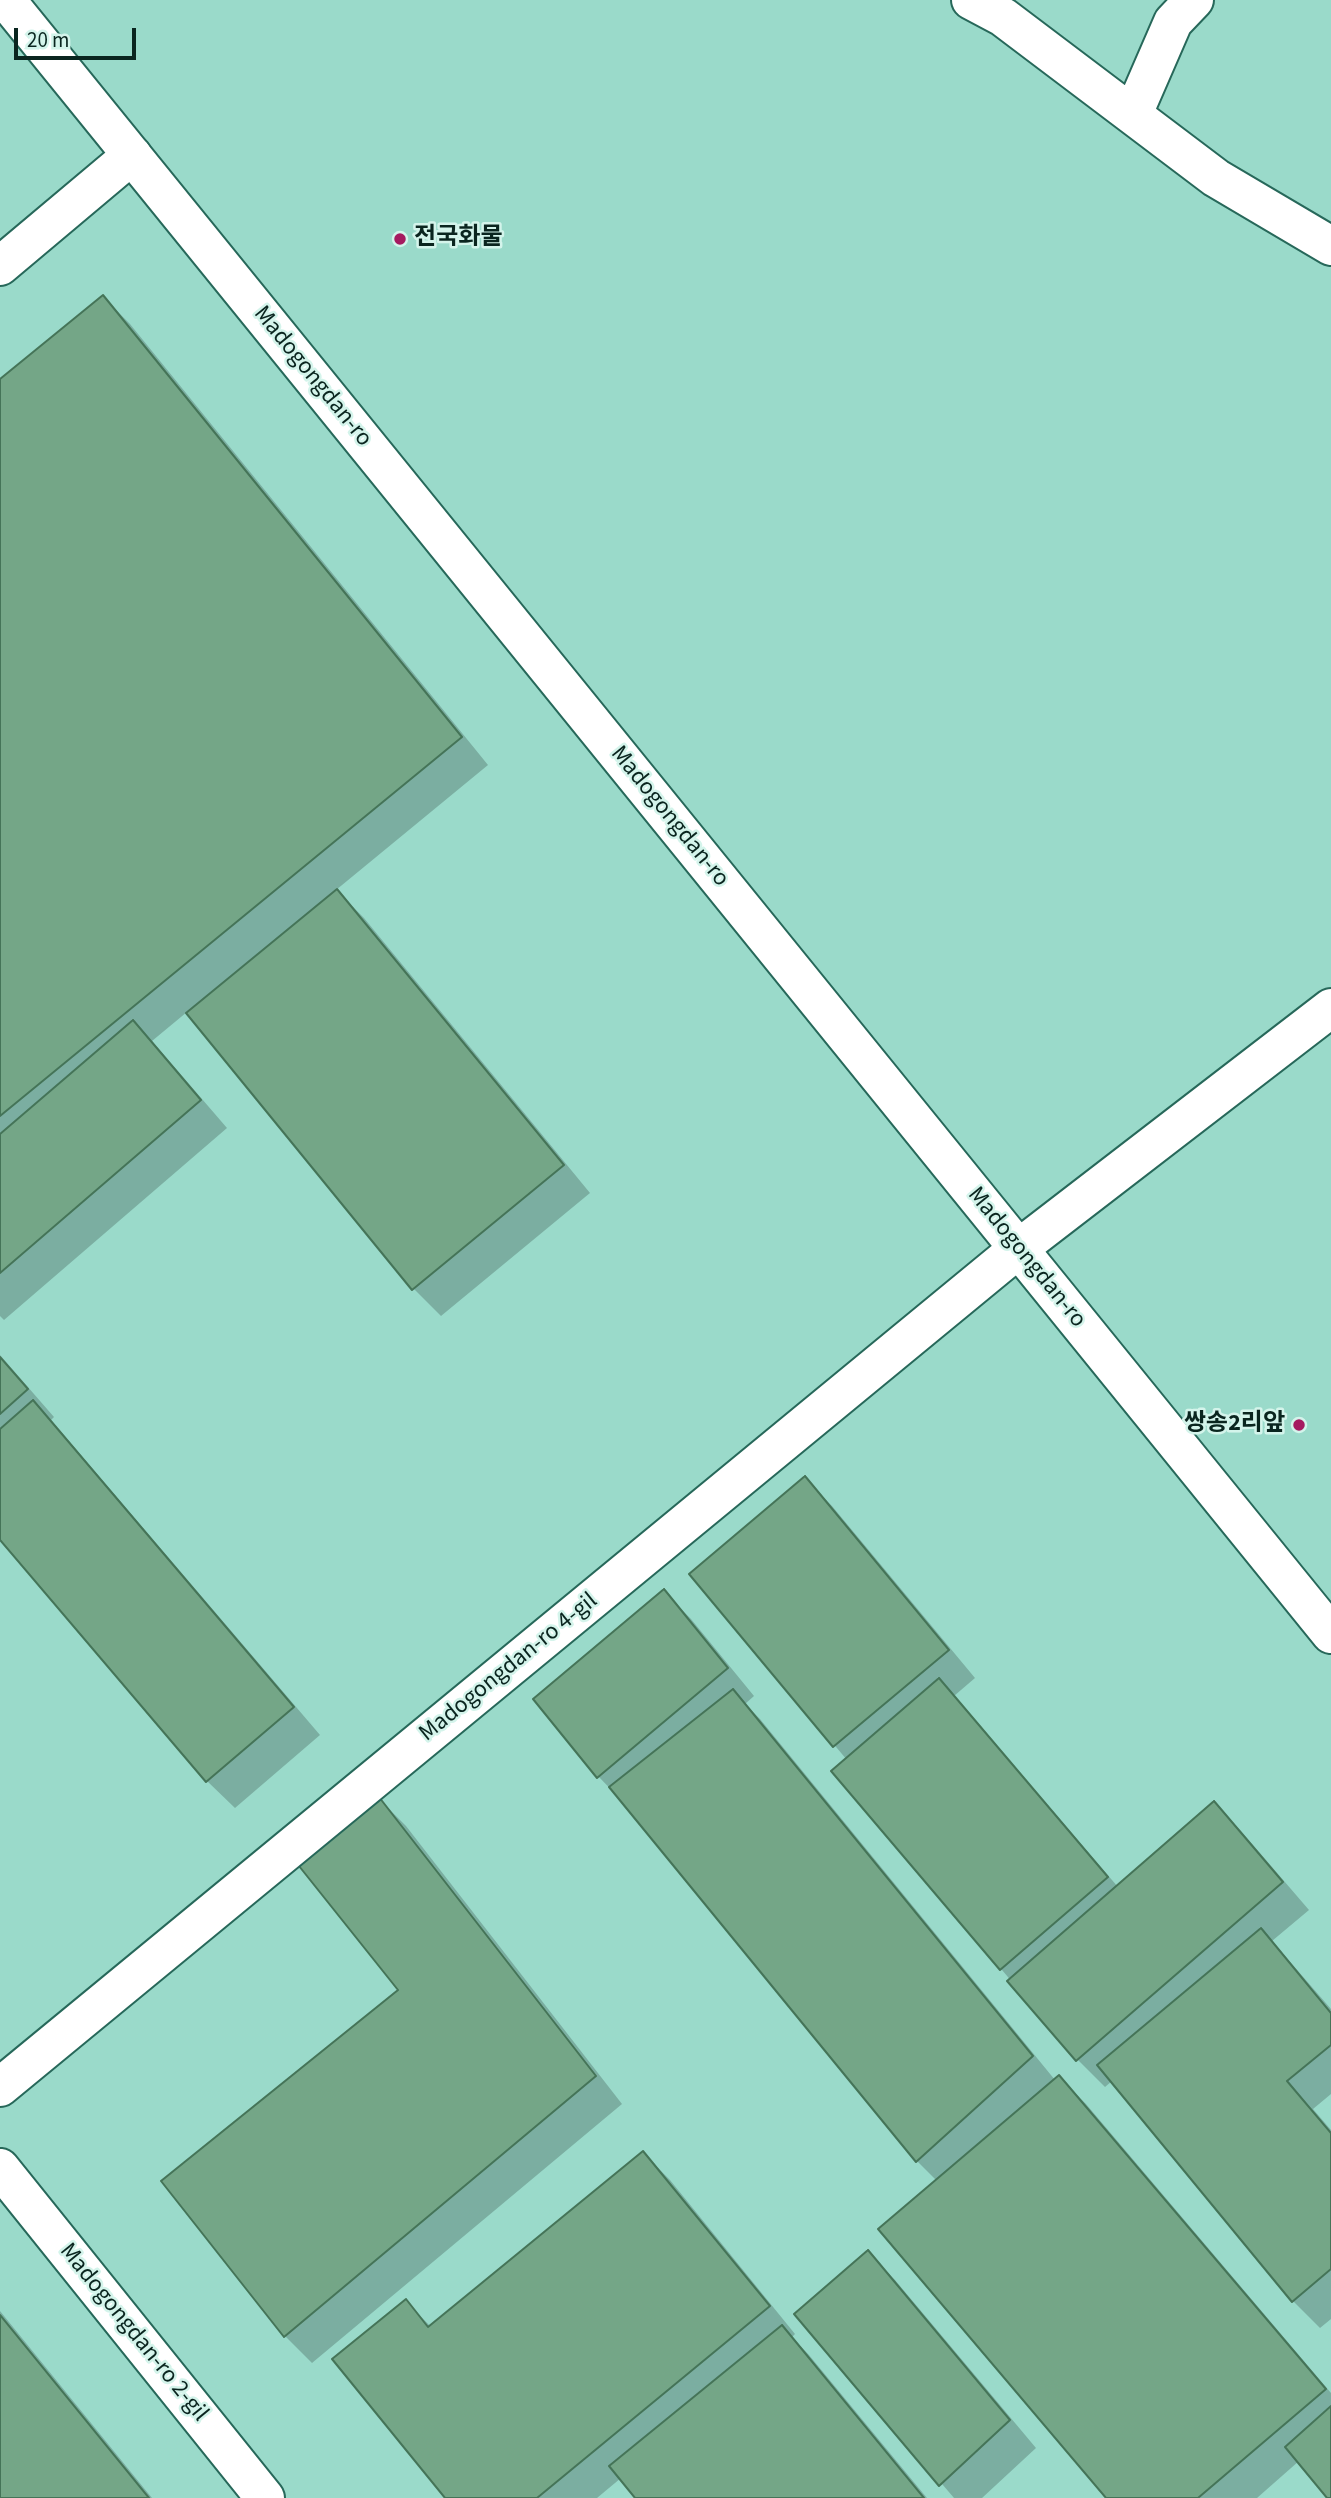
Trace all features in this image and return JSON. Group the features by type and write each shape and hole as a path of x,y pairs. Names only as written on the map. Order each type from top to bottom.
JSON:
{"street":[{"name":"Madogongdan-ro","path":"6,0 1331,1634"},
{"path":"971,0 1003,17 1216,178 1331,246"},
{"path":"1133,114 1173,22 1194,0"},
{"path":"0,266 132,155"},
{"name":"Madogongdan-ro 4-gil","path":"0,2087 1018,1248 1331,1008"},
{"name":"Madogongdan-ro 2-gil","path":"0,2168 265,2498"}],"building":[{"path":"103,295 462,737 0,1116 0,379"},
{"path":"337,889 564,1165 412,1290 186,1013"},
{"path":"133,1020 201,1100 0,1273 0,1134"},
{"path":"0,1357 28,1389 0,1414"},
{"path":"33,1400 294,1707 206,1782 0,1540 0,1429"},
{"path":"805,1476 949,1650 833,1747 689,1574"},
{"path":"664,1589 728,1668 597,1778 533,1699"},
{"path":"939,1678 1108,1877 1000,1970 831,1771"},
{"path":"733,1689 1033,2056 916,2162 609,1787"},
{"path":"379,1797 596,2076 284,2337 161,2181 398,1990 295,1861"},
{"path":"1214,1801 1283,1882 1076,2061 1007,1981"},
{"path":"1261,1928 1331,2013 1331,2045 1287,2081 1331,2133 1331,2269 1292,2302 1097,2065"},
{"path":"1059,2075 1326,2389 1198,2498 1106,2498 878,2229"},
{"path":"643,2151 770,2306 537,2498 445,2498 332,2359 406,2299 428,2327"},
{"path":"868,2250 1010,2420 939,2486 794,2314"},
{"path":"0,2315 149,2498 0,2498"},
{"path":"782,2325 924,2498 635,2498 609,2466"},
{"path":"1331,2406 1331,2498 1327,2498 1285,2447"}],"place":[{"name":"전국화물","path":"400,239"},
{"name":"쌍송2리앞","path":"1299,1425"}]}
